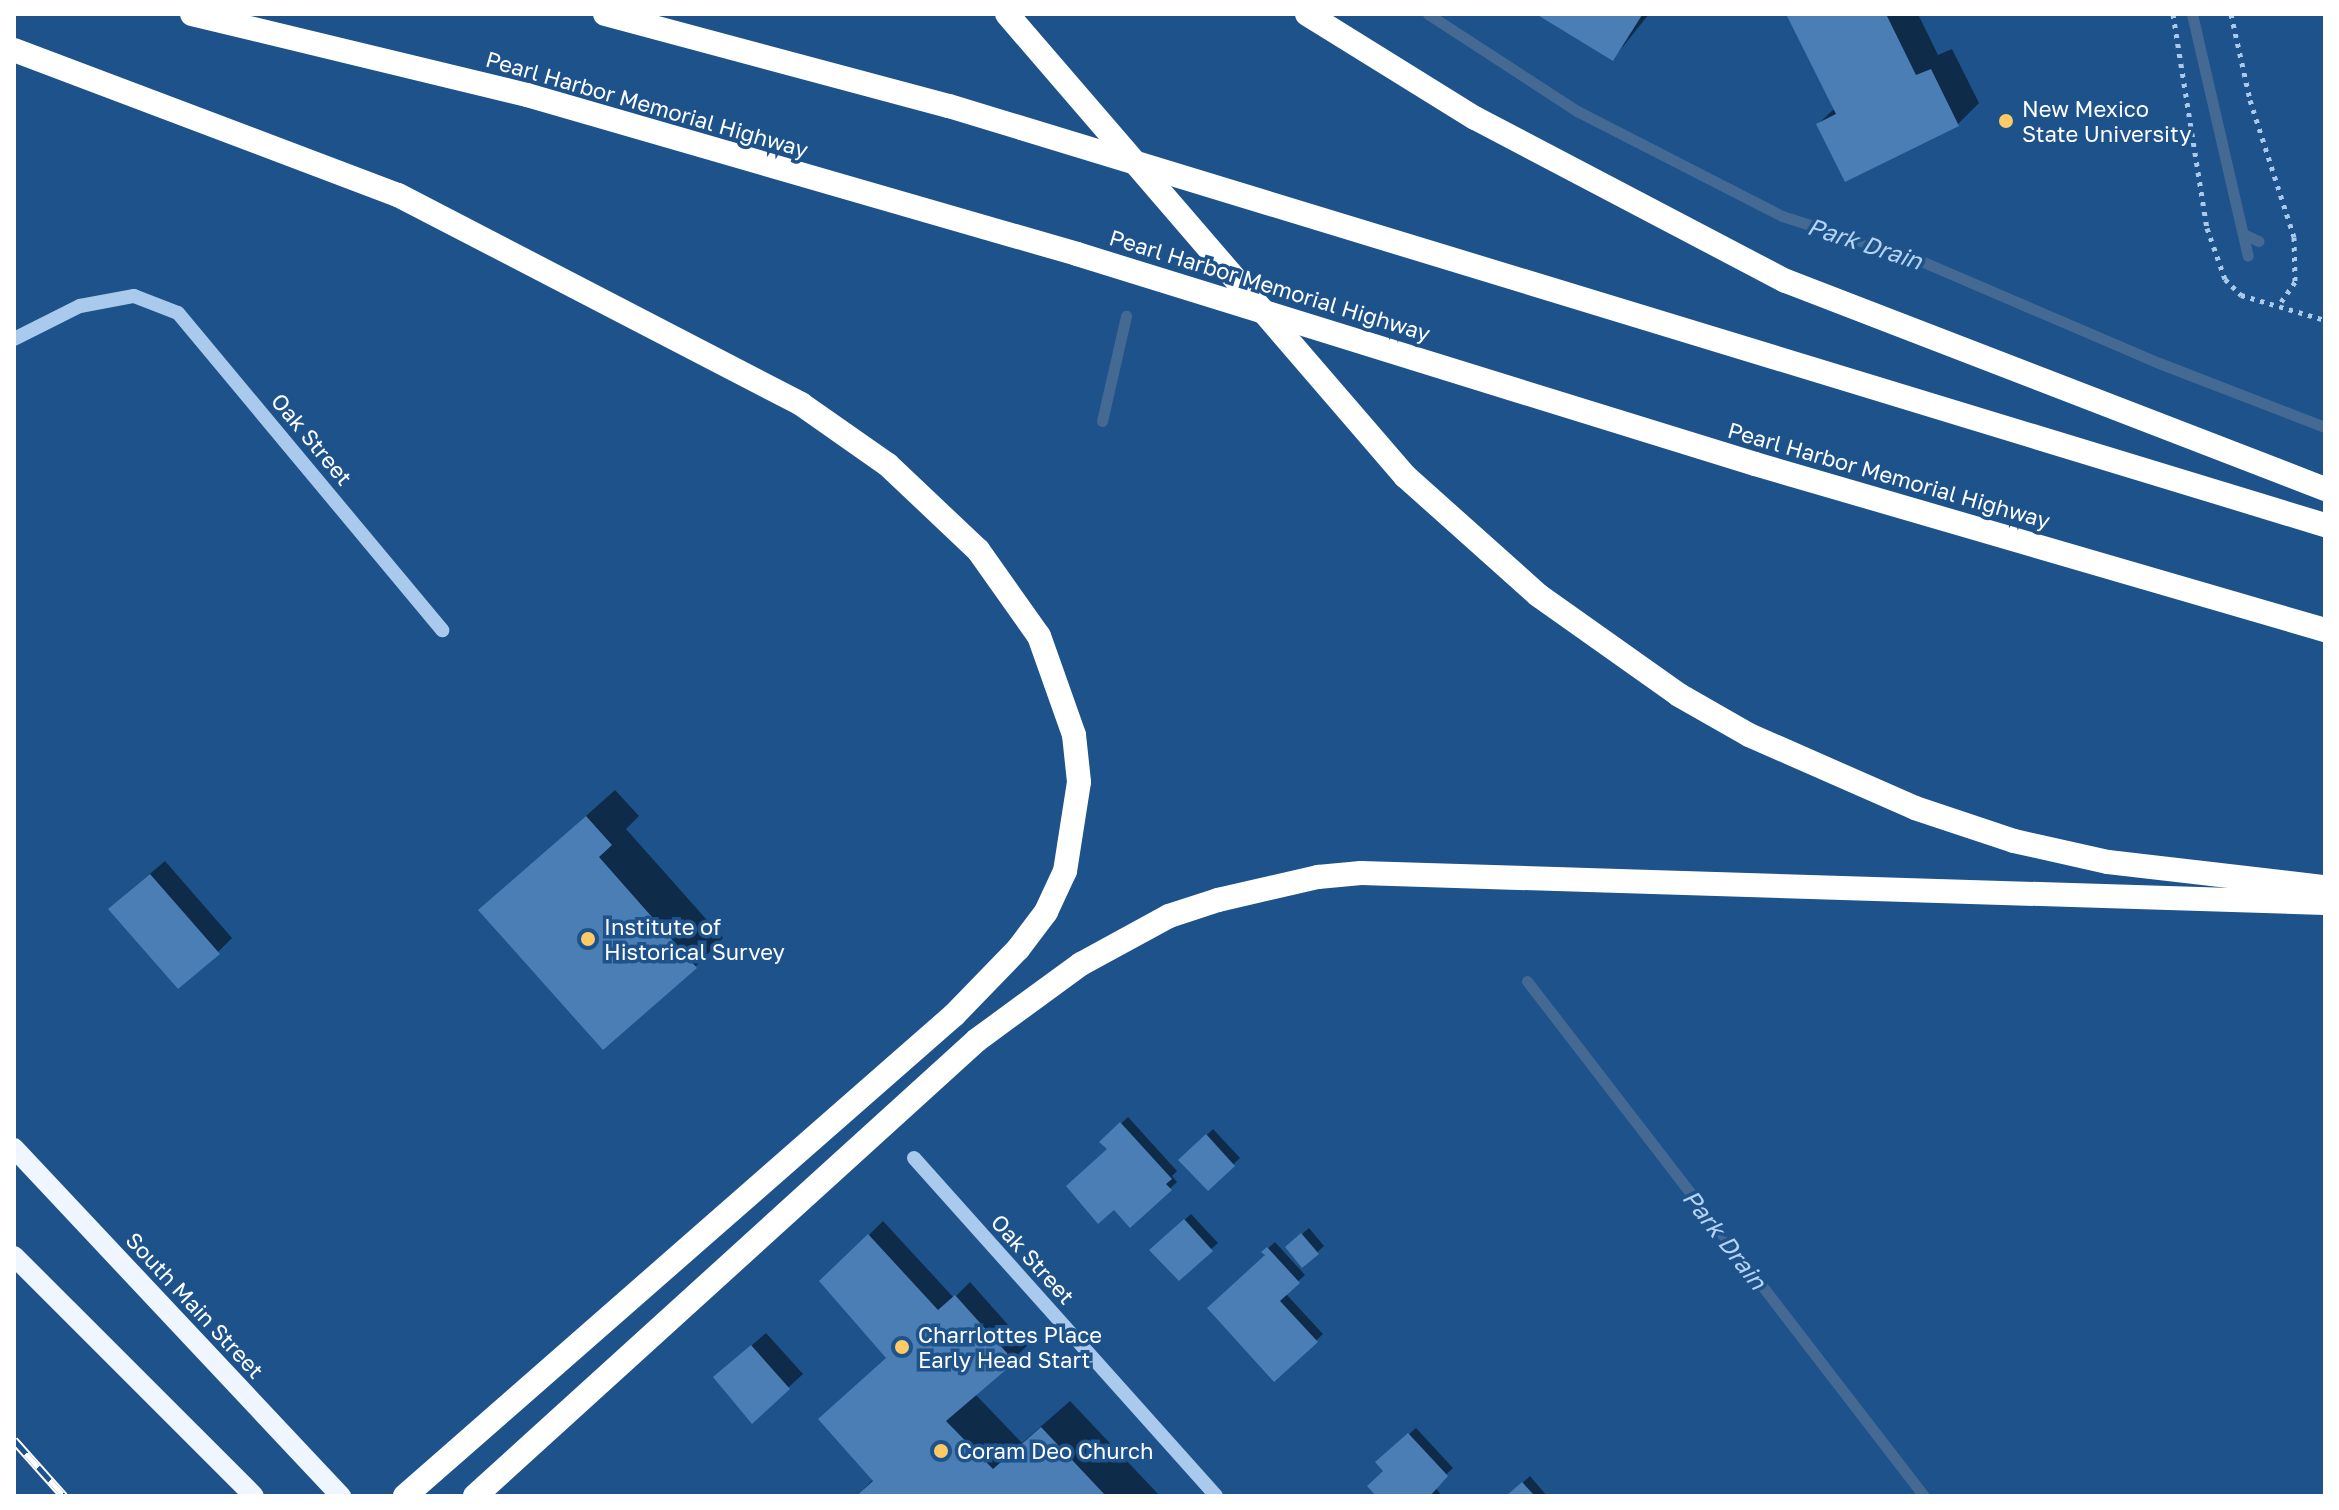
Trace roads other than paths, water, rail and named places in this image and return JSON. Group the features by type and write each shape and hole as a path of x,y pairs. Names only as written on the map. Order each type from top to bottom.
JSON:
{"highway":[{"name":"Pearl Harbor Memorial Highway","path":"192,14 527,95 1077,254 1446,365 1755,464 2325,630"},
{"path":"605,14 949,106 2325,525"},
{"path":"1007,14 1405,476 1538,595 1679,695 1749,735 1915,808 2014,841 2108,862 2325,887"},
{"path":"1307,14 1475,118 1786,281 2325,489"},
{"path":"14,50 398,195 801,404 888,465 978,550 1039,636 1074,735 1079,782 1065,871 1046,912 1018,949 954,1015 405,1496"},
{"path":"475,1496 977,1040 1092,958 1169,916 1218,900 1318,877 1361,873 2325,903"}],"main road":[{"name":"South Main Street","path":"14,1148 341,1496"},
{"path":"14,1256 254,1496"}],"street":[{"name":"Oak Street","path":"14,339 80,306 134,296 178,313 442,630"},
{"name":"Oak Street","path":"914,1158 1216,1496"}],"waterway":[{"name":"Park Drain","path":"1428,14 1577,111 1782,216 1914,258 2159,363 2325,427"},
{"path":"2192,14 2248,256"},
{"path":"2243,234 2259,241"},
{"path":"1102,421 1126,316"},
{"name":"Park Drain","path":"1527,981 1924,1496"}],"railway":[{"path":"14,1440 64,1496"}],"place":[{"name":"New Mexico State University","path":"2006,121"},
{"name":"Institute of Historical Survey","path":"588,939"},
{"name":"Charrlottes Place Early Head Start","path":"902,1347"},
{"name":"Coram Deo Church","path":"941,1451"}]}
